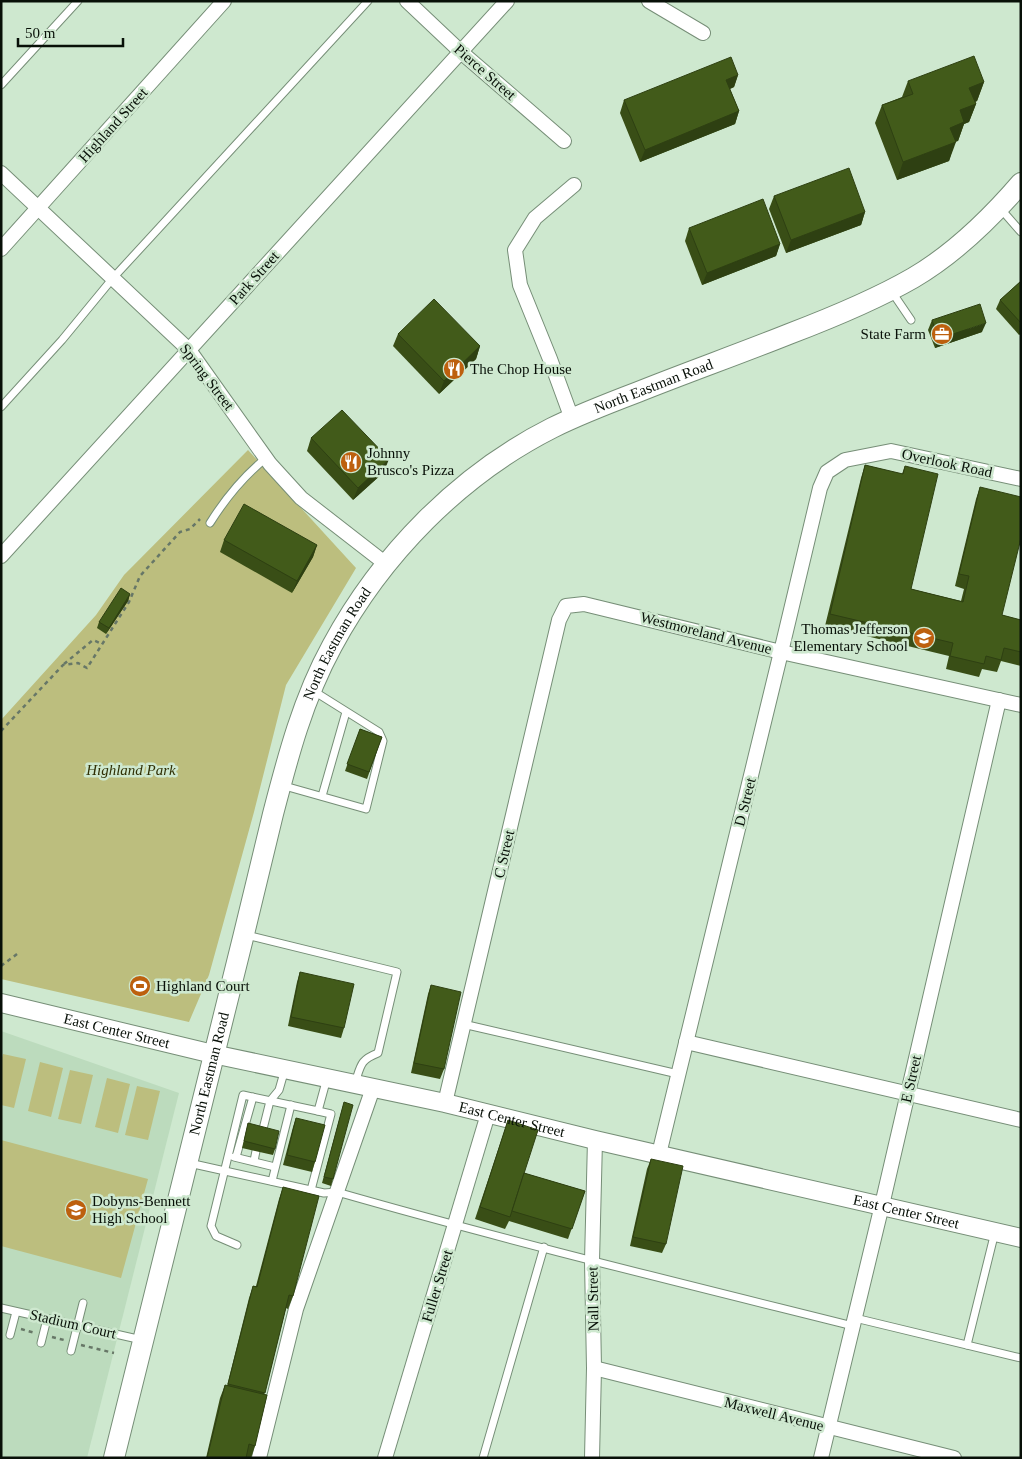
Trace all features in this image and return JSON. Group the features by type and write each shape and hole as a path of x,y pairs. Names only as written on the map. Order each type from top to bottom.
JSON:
{"main road":[{"name":"North Eastman Road","path":"114,1458 213,1054 296,729 310,689 349,615 386,564 423,523 468,482 496,461 528,441 572,419 835,316 915,277 949,253 999,208 1021,183"}],"street":[{"name":"Highland Street","path":"1,249 224,1"},
{"name":"Pierce Street","path":"407,1 461,52 564,140"},
{"name":"Park Street","path":"1,556 508,1"},
{"path":"649,1 703,33"},
{"name":"Spring Street","path":"1,173 189,350 266,458 301,498 386,564"},
{"path":"572,419 520,285 515,250 535,218 574,185"},
{"name":"Overlook Road","path":"845,460 891,451 1021,479"},
{"name":"D Street","path":"658,1154 820,488 827,472 845,460"},
{"name":"Westmoreland Avenue","path":"566,606 584,604 781,652 1021,705"},
{"name":"C Street","path":"445,1103 559,620 566,606"},
{"name":"E Street","path":"821,1458 882,1205 999,700"},
{"name":"East Center Street","path":"1,1004 213,1054 445,1103 596,1140 1021,1238"},
{"path":"686,1042 1021,1120"},
{"path":"259,1458 296,1309 373,1088"},
{"name":"Fuller Street","path":"385,1458 488,1114"},
{"name":"Nall Street","path":"592,1458 594,1368 592,1261 596,1140"},
{"name":"Maxwell Avenue","path":"594,1368 954,1458"}],"lane":[{"path":"1,85 78,1"},
{"path":"1,407 62,340 113,278 368,1"},
{"path":"999,208 1021,232"},
{"path":"890,290 911,320"},
{"path":"210,524 216,513 244,478 266,458"},
{"path":"281,785 366,809 383,741 378,732 310,689"},
{"path":"322,796 346,712"},
{"path":"244,934 397,972 378,1053 362,1061 355,1084"},
{"path":"464,1024 678,1074"},
{"path":"262,1133 270,1101 278,1090 285,1069"},
{"path":"318,1111 326,1078"},
{"path":"236,1245 216,1236 210,1226 225,1171 233,1156 243,1095 331,1114 310,1190"},
{"path":"272,1181 291,1105"},
{"path":"254,1161 256,1151"},
{"path":"233,1156 275,1167"},
{"path":"186,1163 324,1193 337,1192 592,1261 854,1322 1021,1358"},
{"path":"967,1345 996,1232"},
{"path":"483,1458 544,1247"},
{"path":"71,1351 83,1303"},
{"name":"Stadium Court","path":"1,1308 144,1340"},
{"path":"11,1331 16,1312"},
{"path":"42,1339 48,1319"}],"path":[{"path":"63,665 78,663 87,668 129,602 140,576 180,532 190,529 211,509 216,513"},
{"path":"1,731 63,665 93,640 102,644"},
{"path":"1,966 17,954"},
{"path":"11,1331 114,1353"}],"shaded area":[{"name":"Dobyns-Bennett High School","path":"1,1031 179,1093 87,1458 1,1458"}],"green space":[{"name":"Highland Park","path":"248,450 356,568 286,685 254,812 209,975 189,1022 1,979 1,720 96,615 124,575"},
{"path":"3,1054 26,1059 14,1108 1,1105 1,1061"},
{"path":"40,1062 63,1068 51,1117 28,1111"},
{"path":"70,1070 93,1075 81,1124 58,1119"},
{"path":"107,1078 130,1084 118,1133 95,1127"},
{"path":"137,1086 160,1091 148,1140 125,1135"},
{"path":"1,1140 148,1179 121,1278 1,1246"}],"building":[{"path":"974,56 984,82 969,88 976,104 960,110 964,122 950,128 956,142 903,162 882,105 913,94 908,81"},
{"path":"731,57 738,75 726,80 739,111 645,150 624,100"},
{"path":"849,168 865,212 791,240 774,196"},
{"path":"763,199 780,244 707,273 689,228"},
{"path":"1021,281 1021,323 1000,300"},
{"path":"434,299 480,346 444,381 398,334"},
{"path":"980,304 986,323 938,339 932,320"},
{"path":"342,410 389,459 358,488 311,438"},
{"path":"865,465 903,474 905,466 938,474 911,589 963,602 969,576 959,574 980,487 1021,497 1021,538 1002,615 1021,620 1021,652 1004,648 1001,660 986,656 984,664 950,656 953,643 830,614"},
{"path":"244,504 317,545 297,581 224,540"},
{"path":"121,588 130,594 109,628 99,622"},
{"path":"360,729 382,737 369,772 347,764"},
{"path":"300,972 354,984 344,1028 291,1017"},
{"path":"431,985 461,992 444,1069 414,1063"},
{"path":"344,1102 353,1105 333,1179 324,1177"},
{"path":"296,1118 325,1125 315,1162 287,1155"},
{"path":"508,1120 538,1130 510,1217 480,1207"},
{"path":"248,1123 279,1131 275,1149 244,1141"},
{"path":"651,1159 683,1166 666,1244 633,1237"},
{"path":"524,1173 585,1191 572,1229 512,1211"},
{"path":"283,1187 319,1196 293,1296 289,1295 265,1393 228,1384 253,1286 257,1287"},
{"path":"225,1385 267,1395 255,1446 249,1444 246,1458 207,1458"}],"place":[{"name":"State Farm","path":"942,334"},
{"name":"The Chop House","path":"454,369"},
{"name":"Johnny Brusco's Pizza","path":"351,462"},
{"name":"Thomas Jefferson Elementary School","path":"924,638"},
{"name":"Highland Court","path":"140,986"},
{"name":"Dobyns-Bennett High School","path":"76,1210"}]}
